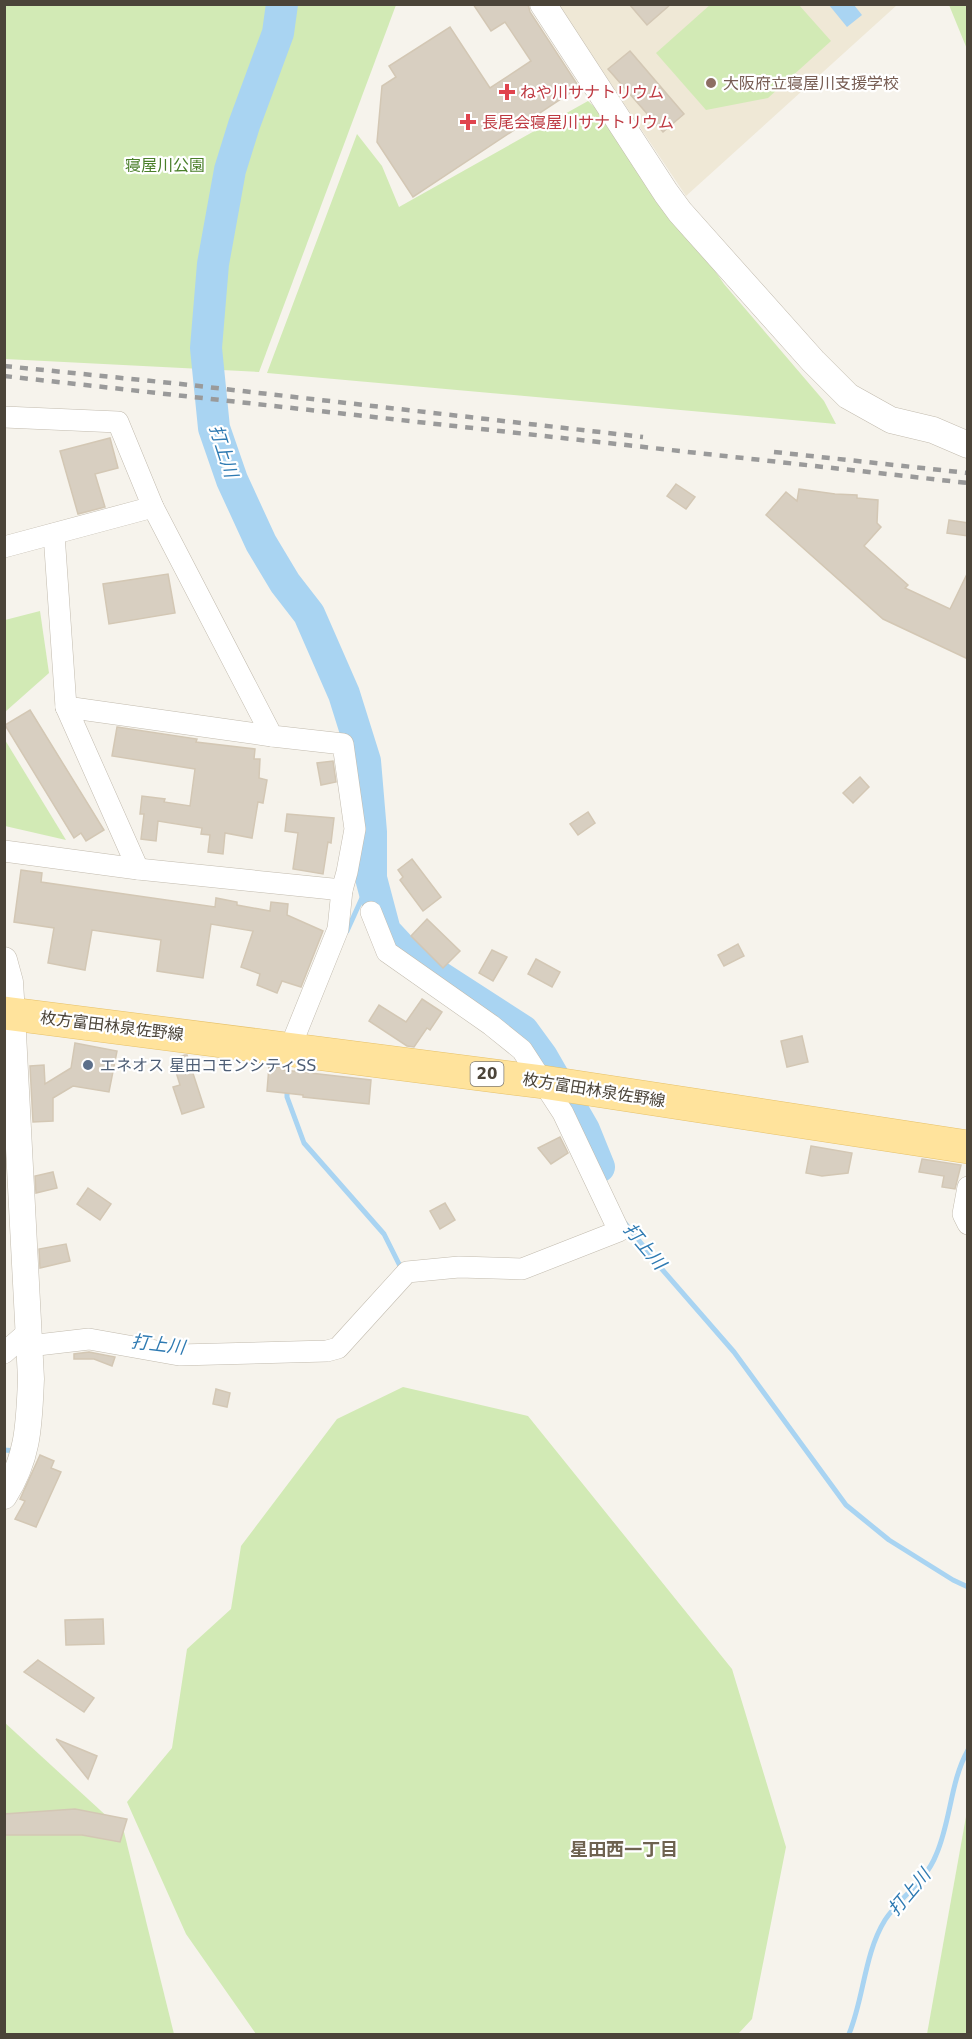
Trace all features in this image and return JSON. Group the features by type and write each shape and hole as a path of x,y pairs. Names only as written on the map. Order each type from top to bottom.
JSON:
{"main road":[{"name":"枚方富田林泉佐野線","path":"8,1013 543,1082 968,1147"}],"street":[{"path":"543,4 680,212 813,361 848,396 891,420 933,430 968,445"},
{"path":"4,417 118,422 153,507 272,736"},
{"path":"4,547 153,507"},
{"path":"54,534 66,707 138,869"},
{"path":"66,707 343,744 355,829 342,890 338,929 290,1048"},
{"path":"4,851 138,869 342,890"},
{"path":"15,1344 89,1339 179,1354 327,1351 338,1347 407,1272 459,1268 522,1269 619,1231 563,1113 522,1050 491,1025 387,952 370,912"},
{"path":"4,960 10,982 8,1013 15,1344 31,1379 24,1454 13,1483 4,1496"},
{"path":"968,1187 963,1214 968,1224"}],"shaded area":[{"name":"大阪府立寝屋川支援学校","path":"558,5 897,5 686,196"}],"green space":[{"path":"711,4 799,5 831,41 768,98 706,110 656,53"},
{"name":"寝屋川公園","path":"4,5 396,5 259,372 5,359"},
{"path":"949,5 967,5 967,49"},
{"path":"588,101 620,131 724,284 824,401 836,424 267,373 357,134 382,166 399,207"},
{"path":"40,611 49,673 5,712 5,620"},
{"path":"5,740 66,840 5,826"},
{"path":"403,1387 528,1416 732,1669 786,1847 752,2019 738,2034 256,2034 186,1934 127,1802 172,1748 187,1649 231,1609 241,1546 337,1419"},
{"path":"4,1722 124,1832 174,2034 5,2034"},
{"path":"967,1811 967,2034 927,2034"}],"water":[{"path":"829,5 854,5 862,15 847,27"}],"building":[{"path":"473,4 528,4 530,12 579,87 413,197 377,142 382,86 396,77 389,66 450,27 490,88 531,61 505,22 491,31"},
{"path":"629,4 671,4 647,25"},
{"path":"630,51 684,114 663,132 608,69"},
{"path":"110,438 118,468 95,474 105,507 78,514 60,451"},
{"path":"676,484 695,497 686,509 667,496"},
{"path":"799,489 857,495 857,498 878,500 877,523 881,527 864,546 908,585 905,588 950,609 968,572 968,659 883,619 766,515 786,492 797,501"},
{"path":"949,520 968,523 968,536 947,533"},
{"path":"168,574 175,613 109,624 103,584"},
{"path":"30,710 104,830 86,841 81,833 74,838 5,725"},
{"path":"117,727 197,739 196,742 255,749 254,759 260,759 259,778 267,780 263,803 258,802 252,838 225,833 223,854 208,852 210,835 201,834 202,828 158,821 156,841 141,839 144,814 140,814 142,796 190,806 195,769 112,756"},
{"path":"333,761 336,782 321,785 317,763"},
{"path":"860,777 869,787 853,803 843,793"},
{"path":"588,812 595,823 578,835 570,824"},
{"path":"287,814 334,818 331,843 328,842 323,874 293,869 298,833 285,831"},
{"path":"412,859 441,897 423,911 400,880 403,877 398,870"},
{"path":"21,870 42,873 41,882 215,907 216,898 237,902 237,905 270,911 271,902 288,904 287,915 323,931 301,987 282,981 277,993 257,985 260,974 241,967 253,931 211,924 203,978 157,971 161,940 92,930 85,970 48,963 54,928 14,922"},
{"path":"427,919 460,951 443,968 411,936"},
{"path":"738,944 744,956 724,966 718,955"},
{"path":"492,950 507,957 493,981 479,973"},
{"path":"536,959 560,972 552,987 528,974"},
{"path":"422,999 442,1012 430,1030 427,1028 414,1047 407,1046 369,1021 379,1005 406,1022"},
{"path":"802,1036 808,1062 787,1067 781,1041"},
{"path":"75,1043 117,1051 109,1092 73,1086 53,1098 53,1121 33,1122 30,1066 44,1065 45,1084 71,1068"},
{"path":"187,1055 204,1107 182,1114 173,1087 180,1085 172,1059"},
{"path":"269,1066 284,1068 284,1070 371,1080 369,1104 267,1091"},
{"path":"560,1137 568,1153 551,1164 538,1148"},
{"path":"811,1146 852,1153 848,1173 822,1176 806,1173"},
{"path":"922,1159 961,1165 955,1189 942,1187 944,1176 919,1172"},
{"path":"53,1172 57,1188 36,1193 35,1176"},
{"path":"88,1188 111,1204 100,1220 77,1204"},
{"path":"445,1203 455,1220 440,1229 430,1211"},
{"path":"66,1244 70,1261 40,1268 39,1249"},
{"path":"89,1352 115,1357 112,1366 94,1359 74,1359 74,1354"},
{"path":"216,1389 230,1393 227,1407 213,1404"},
{"path":"40,1455 54,1461 51,1468 61,1472 36,1527 15,1519 25,1501 20,1499"},
{"path":"103,1619 104,1644 66,1645 65,1620"},
{"path":"38,1660 94,1698 84,1712 24,1672"},
{"path":"56,1739 97,1756 88,1779"},
{"path":"75,1809 127,1819 120,1842 82,1835 4,1835 4,1814"}],"waterway":[{"name":"打上川","path":"282,4 278,33 230,170 213,264 206,348 214,428 232,480 261,543 285,583 309,614 344,694 365,761 371,832 371,878 385,931 410,958 523,1031 542,1057 584,1130 599,1167"},
{"name":"打上川","path":"347,931 371,878"},
{"name":"打上川","path":"287,1088 287,1097 304,1143 384,1234 401,1268"},
{"name":"打上川","path":"625,1223 734,1352 846,1505 889,1540 968,1587"},
{"name":"打上川","path":"4,1450 17,1451"},
{"name":"打上川","path":"849,2034 878,1933 891,1912 932,1864 945,1829 962,1762 968,1750"}],"railway":[{"path":"4,366 643,437"},
{"path":"4,376 968,483"},
{"path":"774,452 968,473"}],"place":[{"name":"大阪府立寝屋川支援学校","path":"711,83"},
{"name":"ねや川サナトリウム","path":"507,92"},
{"name":"長尾会寝屋川サナトリウム","path":"468,122"},
{"name":"エネオス 星田コモンシティSS","path":"88,1065"}],"district":[{"name":"星田西一丁目","path":"624,1849"}]}
